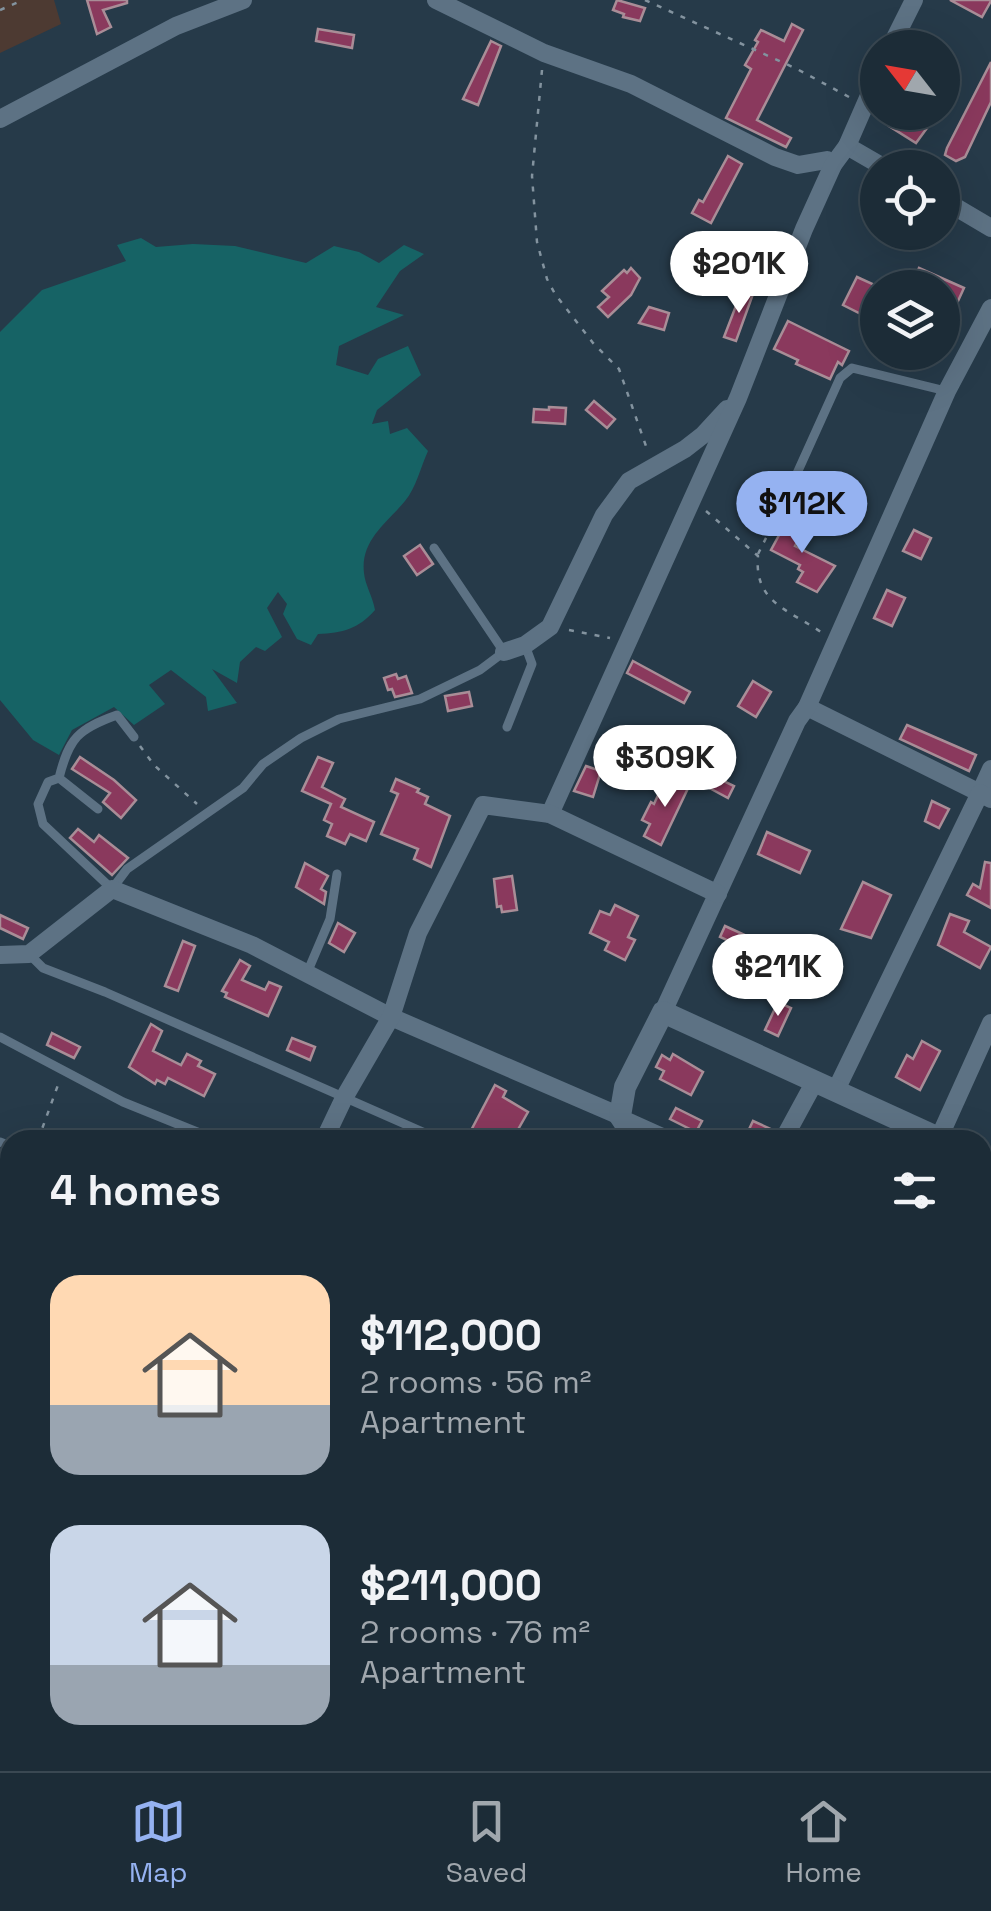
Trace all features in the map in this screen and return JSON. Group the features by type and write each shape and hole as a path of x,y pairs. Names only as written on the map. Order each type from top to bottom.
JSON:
{"street":[{"path":"0,119 176,26 243,0"},
{"path":"436,0 544,53 630,84 775,157 798,165 826,160 834,165"},
{"path":"899,30 914,0"},
{"path":"550,814 738,398 834,165 860,115"},
{"path":"847,146 860,154"},
{"path":"960,210 991,228"},
{"path":"620,1116 625,1087 797,720 807,707 948,391 991,308"},
{"path":"504,652 525,645 550,627 604,515 629,481 704,435 738,398"},
{"path":"807,707 985,796"},
{"path":"792,1130 824,1088 985,796 991,770"},
{"path":"329,1130 391,1018 418,932 482,806 550,814 718,894"},
{"path":"0,956 29,954 112,889 252,945 391,1018 620,1116 642,1130"},
{"path":"663,1012 920,1130"},
{"path":"945,1130 991,1023"}],"lane":[{"path":"784,502 840,378 852,368 948,391"},
{"path":"59,778 48,782 38,804 43,824 112,889 127,870 243,788 264,764 301,738 339,719 420,699 480,670 504,652 434,548"},
{"path":"507,727 532,664 525,645"},
{"path":"59,778 66,749 88,726 118,715 134,737"},
{"path":"59,778 98,809"},
{"path":"306,976 330,919 337,874"},
{"path":"29,954 43,968 418,1130"},
{"path":"0,1037 123,1102 192,1130"}],"path":[{"path":"0,10 23,0"},
{"path":"645,0 797,69 860,103"},
{"path":"544,53 532,176 537,242 556,294 593,343 619,369 652,467"},
{"path":"692,500 758,556"},
{"path":"784,502 758,556 756,577 763,594 822,632 834,646"},
{"path":"550,627 626,642"},
{"path":"134,737 154,765 206,814"},
{"path":"42,1130 64,1069"}],"shaded area":[{"path":"0,0 54,0 61,24 0,53"},
{"path":"141,238 156,247 235,246 306,263 334,246 359,252 379,263 404,245 424,254 400,271 376,307 404,315 339,346 336,365 368,375 378,359 408,346 421,375 377,410 372,424 388,421 390,434 407,428 428,451 409,496 366,551 364,573 375,610 362,622 343,631 318,634 311,645 297,639 283,614 287,604 278,592 267,608 282,637 265,651 256,647 240,662 237,683 212,669 237,703 208,711 206,697 171,670 149,685 165,704 134,725 114,707 72,730 59,755 33,740 0,700 0,332 42,290 126,261 117,245"}],"building":[{"path":"87,0 127,3 103,10 111,27 97,34"},
{"path":"617,0 645,8 640,21 613,10"},
{"path":"950,0 991,0 991,1 982,17"},
{"path":"792,24 803,30 757,120 791,138 786,147 726,118 751,69 745,65 761,30 784,41"},
{"path":"318,29 354,35 352,48 316,41"},
{"path":"491,41 501,46 478,105 463,99"},
{"path":"991,62 991,102 965,157 960,159 960,150 946,150 956,130 960,130 960,123"},
{"path":"895,130 926,130 916,143"},
{"path":"728,156 742,164 711,223 692,213 699,200 703,202"},
{"path":"631,268 640,278 631,295 608,317 598,307 609,297 602,291"},
{"path":"857,277 860,278 860,314 843,305"},
{"path":"742,290 753,294 736,341 724,337"},
{"path":"649,307 669,313 664,330 639,323"},
{"path":"788,321 849,351 830,379 774,349"},
{"path":"594,401 615,419 607,428 586,410"},
{"path":"566,408 565,424 533,422 534,409"},
{"path":"789,517 806,526 795,546 835,566 817,592 797,582 803,572 798,569 800,565 771,550"},
{"path":"914,530 931,538 921,559 903,551"},
{"path":"420,545 433,564 417,575 404,556"},
{"path":"887,590 905,598 892,626 874,618"},
{"path":"633,661 690,692 684,703 627,673"},
{"path":"396,674 398,679 406,676 412,693 395,697 392,689 388,690 384,678"},
{"path":"753,681 771,692 756,717 738,706"},
{"path":"469,692 472,706 448,711 445,696"},
{"path":"907,725 976,755 969,771 900,739"},
{"path":"80,757 136,800 121,818 103,802 110,793 72,769"},
{"path":"318,757 333,763 322,787 345,799 341,807 374,822 366,841 350,834 345,844 327,836 332,824 324,820 331,804 302,791"},
{"path":"586,766 601,771 593,797 574,791"},
{"path":"707,773 734,786 728,798 702,784"},
{"path":"673,776 690,784 661,845 644,836 650,824 642,820 660,791 664,794"},
{"path":"396,779 419,789 417,792 428,797 425,804 450,816 431,867 414,859 418,849 381,834 398,794 391,791"},
{"path":"932,801 949,809 939,828 925,821"},
{"path":"78,829 94,842 99,835 128,858 112,875 70,838"},
{"path":"767,832 810,851 800,873 758,854"},
{"path":"985,862 991,863 991,908 967,895 973,884 980,888"},
{"path":"305,863 328,876 321,889 326,892 324,904 296,887"},
{"path":"512,876 517,910 502,912 501,906 497,907 494,879"},
{"path":"863,882 891,895 871,938 841,929"},
{"path":"615,905 638,916 628,937 635,940 625,960 605,950 609,942 590,933 600,911 610,915"},
{"path":"950,914 969,921 964,932 991,947 980,968 938,945"},
{"path":"0,915 28,928 23,939 0,928"},
{"path":"338,923 355,933 344,952 329,943"},
{"path":"725,926 797,959 792,970 720,937"},
{"path":"183,941 195,946 178,991 165,986"},
{"path":"240,960 250,966 242,980 265,990 269,982 281,987 268,1016 225,997 227,993 222,991"},
{"path":"778,1002 791,1008 778,1036 765,1030"},
{"path":"151,1024 162,1031 153,1051 181,1065 187,1054 201,1061 198,1066 215,1074 204,1096 168,1078 165,1084 157,1080 155,1084 129,1067"},
{"path":"52,1033 80,1047 74,1058 47,1045"},
{"path":"292,1038 315,1047 310,1060 287,1050"},
{"path":"922,1041 940,1051 920,1090 896,1077 907,1055 913,1059"},
{"path":"673,1054 703,1072 691,1095 660,1079 664,1071 656,1067 662,1055 670,1060"},
{"path":"495,1085 506,1091 503,1097 528,1112 518,1130 471,1130"},
{"path":"676,1108 702,1121 697,1130 692,1130 670,1119"},
{"path":"753,1121 773,1130 749,1130"}]}
